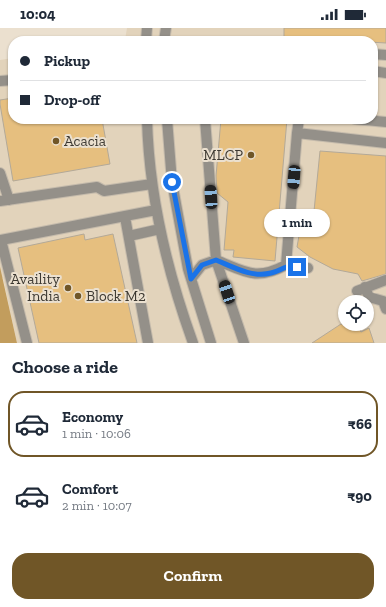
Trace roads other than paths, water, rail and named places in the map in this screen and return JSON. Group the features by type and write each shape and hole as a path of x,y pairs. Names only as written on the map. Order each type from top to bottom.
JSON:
{"street":[{"path":"147,124 152,184 156,210 170,274 193,343"},
{"path":"167,124 172,182 191,279 211,343"},
{"path":"205,124 216,260 244,343"},
{"path":"286,265 299,124"},
{"path":"298,133 386,143"},
{"path":"0,173 5,201 97,187 104,191 152,184"},
{"path":"27,343 1,240 156,210"},
{"path":"125,217 148,343"},
{"path":"129,236 160,229"},
{"path":"191,279 202,265 216,260 252,275 271,273 286,265 308,268"},
{"path":"386,280 361,289 369,297 383,301 386,309"}],"place":[{"name":"Acacia","path":"56,141"},
{"name":"MLCP","path":"251,155"},
{"name":"Availity India","path":"68,288"},
{"name":"Block M2","path":"78,296"}]}
